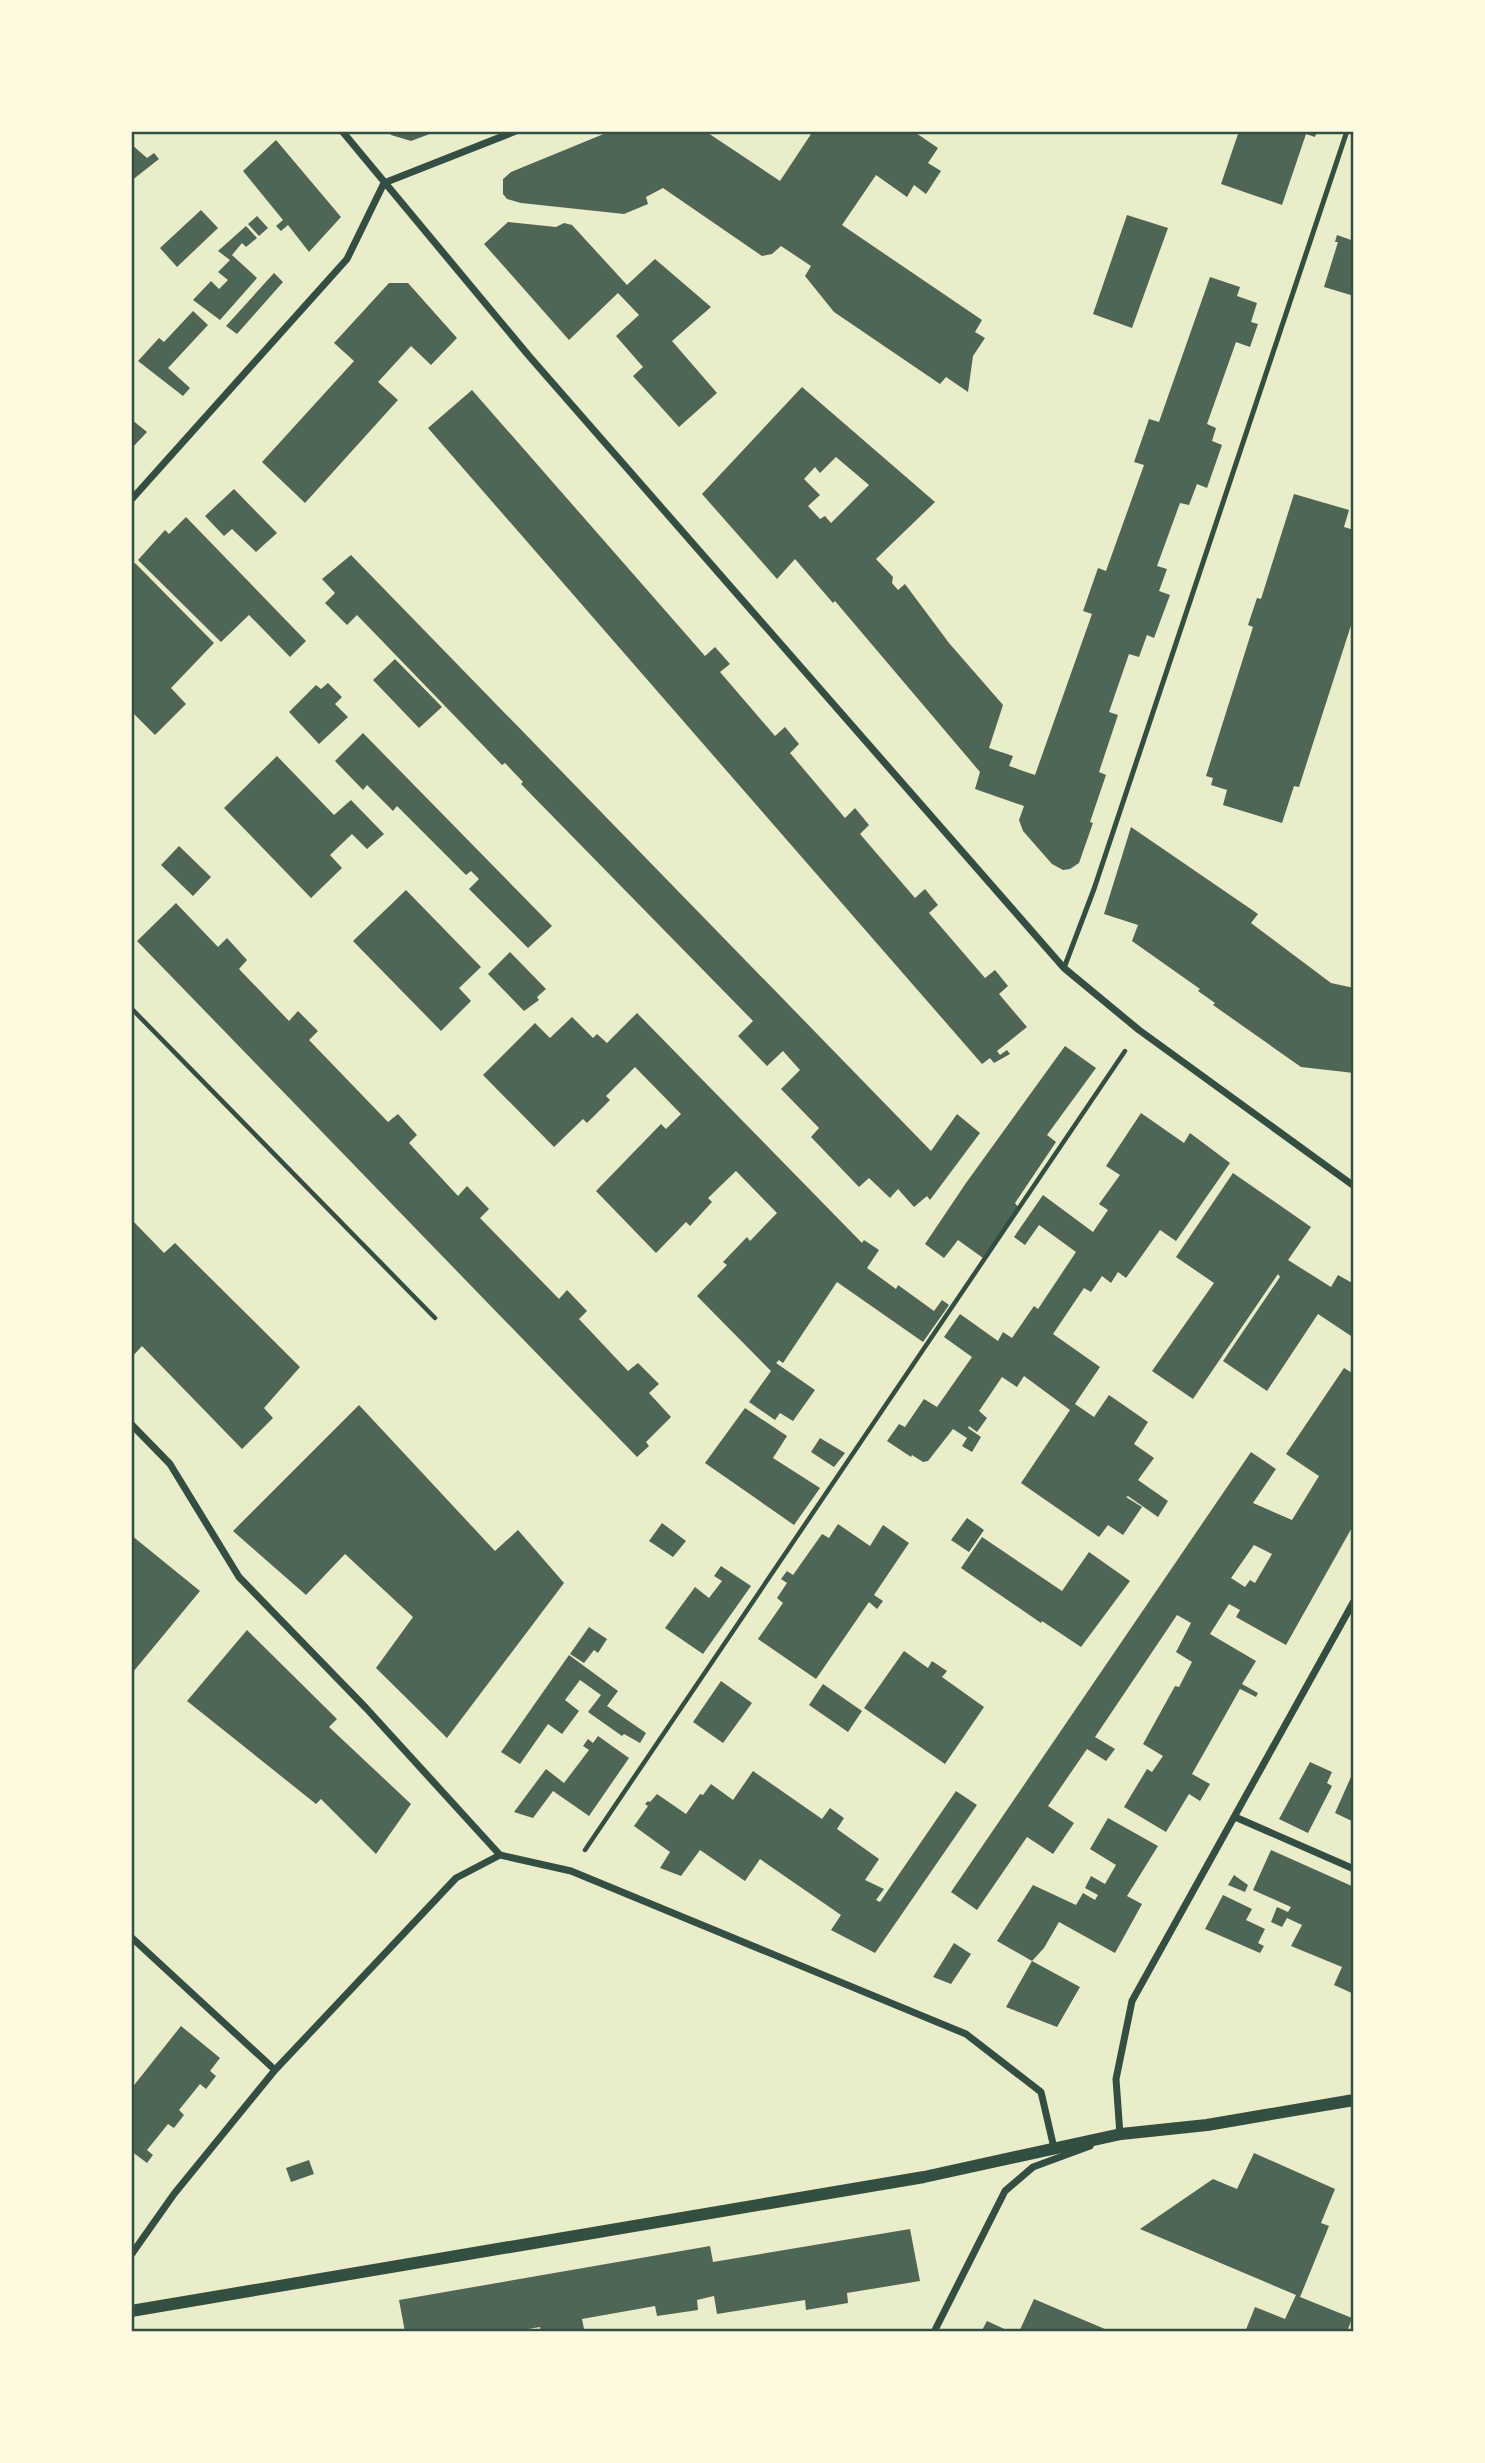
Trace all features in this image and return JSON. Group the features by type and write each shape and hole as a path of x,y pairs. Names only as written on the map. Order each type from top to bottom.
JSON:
{"street":[{"path":"342,131 529,356 1064,968 1139,1030 1354,1186"},
{"path":"131,500 347,259 384,183 516,131"},
{"path":"131,1424 170,1464 239,1577 366,1708 500,1855 571,1871 966,2034 1041,2092 1054,2148"},
{"path":"1121,2134 1115,2092 1116,2079 1132,2001 1354,1601"},
{"path":"1235,1817 1354,1869"},
{"path":"131,2255 174,2194 275,2070 456,1878 500,1855"},
{"path":"131,1937 275,2070"},
{"path":"131,2311 924,2178 1121,2134 1207,2124 1354,2100"},
{"path":"934,2332 1005,2191 1033,2167 1121,2134"}],"lane":[{"path":"1064,968 1094,889 1347,131"}],"path":[{"path":"131,1008 435,1318"},
{"path":"571,1871 1139,1030"}],"building":[{"path":"388,131 435,132 411,141 391,135"},
{"path":"611,131 705,131 780,181 813,131 913,131 938,148 928,163 941,171 926,194 914,185 907,197 876,175 842,225 982,320 975,332 985,338 973,356 968,392 946,377 940,384 834,312 805,276 811,266 781,246 772,254 762,256 663,188 646,197 648,204 624,214 521,203 507,199 503,194 503,179 511,172"},
{"path":"1239,131 1317,131 1315,137 1306,134 1282,205 1221,184"},
{"path":"276,140 341,217 309,252 288,225 281,231 276,226 283,220 243,171"},
{"path":"131,144 147,158 154,153 159,159 131,181"},
{"path":"201,210 218,228 177,267 160,248"},
{"path":"1127,215 1168,228 1132,328 1093,314"},
{"path":"257,216 268,228 259,236 248,224"},
{"path":"508,222 556,227 564,223 572,225 627,285 655,259 711,307 672,341 717,393 679,427 633,376 643,367 616,336 639,315 618,293 569,340 484,244"},
{"path":"246,226 257,238 246,247 242,243 232,255 257,278 220,320 193,300 211,281 219,289 228,280 218,272 230,260 218,251"},
{"path":"1337,235 1354,241 1354,296 1324,287 1338,242 1335,242"},
{"path":"274,273 283,282 237,334 226,326"},
{"path":"1210,277 1240,287 1237,296 1257,303 1251,322 1258,324 1250,347 1236,342 1207,424 1216,428 1212,441 1222,445 1207,488 1197,484 1189,505 1180,503 1157,566 1167,569 1159,591 1170,595 1154,638 1147,635 1139,657 1129,654 1109,712 1118,715 1099,772 1106,775 1090,822 1093,823 1079,863 1070,869 1063,870 1052,864 1023,831 1019,820 1024,806 975,789 980,772 835,601 833,603 795,559 777,579 702,494 802,387 935,502 876,559 893,577 892,583 898,590 905,584 949,643 1003,705 989,748 1013,756 1009,766 1035,775 1092,614 1083,611 1098,568 1106,571 1144,465 1134,462 1149,419 1159,422","holes":["836,457 869,485 831,523 825,516 820,519 808,506 820,495 804,479 815,467 820,473"]},
{"path":"389,283 408,283 457,338 431,365 411,346 378,382 398,400 305,503 262,462 354,361 334,343"},
{"path":"193,311 208,325 168,368 190,388 183,396 138,361 159,338 164,342"},
{"path":"472,390 705,656 715,647 730,664 720,672 775,736 785,727 799,744 790,753 845,818 855,808 869,825 860,834 915,898 925,889 938,905 929,913 985,978 995,970 1008,986 999,994 1027,1027 997,1051 1000,1055 1007,1050 1010,1054 994,1063 990,1058 982,1064 428,428"},
{"path":"131,419 147,432 131,449"},
{"path":"234,489 277,533 256,552 232,529 224,536 205,516"},
{"path":"1294,494 1349,510 1344,527 1354,530 1354,616 1299,787 1294,786 1282,823 1223,805 1227,790 1211,785 1213,778 1206,776 1253,627 1248,625 1257,598 1261,599"},
{"path":"186,517 306,641 290,657 249,615 221,642 138,560 165,530 169,534"},
{"path":"351,555 931,1151 957,1114 980,1133 930,1200 927,1196 914,1207 898,1189 890,1198 869,1178 859,1187 811,1137 819,1128 781,1089 800,1070 783,1051 767,1066 738,1036 753,1021 521,784 523,782 505,763 502,765 357,615 347,625 325,603 335,593 322,579"},
{"path":"135,563 214,643 171,688 186,704 155,735 131,711 131,567"},
{"path":"395,659 442,707 419,728 373,680"},
{"path":"328,683 342,697 335,704 348,717 319,744 289,712 316,685 321,689"},
{"path":"363,733 552,926 528,948 469,889 479,879 471,871 466,875 397,806 393,811 367,785 363,790 335,761"},
{"path":"277,756 334,815 351,800 384,834 367,849 352,834 330,855 342,868 311,898 224,808"},
{"path":"1131,827 1258,914 1251,923 1331,983 1354,988 1354,1073 1301,1067 1213,1005 1215,1003 1198,991 1200,989 1132,941 1138,925 1104,914"},
{"path":"179,846 211,877 193,896 161,865"},
{"path":"406,890 481,967 459,988 471,1001 441,1031 353,941"},
{"path":"176,903 218,947 227,938 247,960 239,969 289,1021 298,1011 318,1031 309,1040 388,1122 398,1114 417,1135 409,1143 458,1196 467,1186 489,1209 480,1218 559,1299 567,1290 587,1311 579,1319 628,1371 638,1363 659,1384 649,1393 671,1417 646,1442 649,1446 637,1457 137,941"},
{"path":"510,952 546,989 537,997 539,1000 524,1011 488,974"},
{"path":"637,1013 862,1243 864,1240 879,1250 867,1268 896,1289 898,1285 934,1311 942,1300 949,1305 923,1342 837,1282 783,1363 779,1360 776,1363 815,1390 793,1421 780,1413 775,1420 749,1402 771,1371 697,1296 727,1265 723,1262 747,1237 750,1241 777,1213 736,1171 708,1198 712,1202 690,1226 686,1222 656,1253 596,1191 661,1124 666,1129 681,1114 635,1067 606,1096 610,1100 587,1123 583,1119 554,1147 483,1075 535,1023 550,1038 572,1017 593,1038 597,1034 607,1043"},
{"path":"1065,1046 1096,1068 1047,1135 1056,1142 1015,1203 1018,1207 983,1258 958,1240 944,1258 925,1244"},
{"path":"1141,1113 1184,1143 1190,1133 1230,1163 1176,1241 1160,1230 1126,1278 1118,1272 1111,1283 1102,1276 1091,1292 1084,1288 1053,1334 1100,1367 1075,1404 1094,1417 1109,1395 1148,1422 1134,1444 1154,1458 1138,1480 1168,1501 1158,1517 1128,1496 1126,1497 1142,1507 1123,1535 1108,1525 1099,1537 1021,1483 1070,1410 1024,1376 1017,1387 1002,1377 979,1411 987,1418 977,1432 969,1426 968,1428 981,1437 972,1452 962,1446 967,1438 953,1429 928,1461 923,1462 887,1441 899,1424 905,1427 924,1399 937,1407 972,1357 944,1337 960,1314 998,1341 1003,1332 1012,1338 1034,1306 1038,1309 1076,1252 1039,1225 1025,1245 1014,1237 1043,1195 1093,1232 1108,1210 1099,1204 1120,1175 1106,1166"},
{"path":"1233,1173 1311,1227 1288,1260 1331,1287 1338,1275 1354,1284 1354,1338 1318,1314 1267,1391 1223,1361 1280,1277 1278,1274 1193,1399 1152,1371 1214,1283 1176,1257"},
{"path":"131,1219 164,1253 175,1243 300,1367 264,1408 273,1418 242,1449 142,1346 131,1358"},
{"path":"1344,1368 1354,1374 1354,1524 1286,1645 1236,1617 1240,1610 1229,1604 1210,1634 1256,1661 1242,1684 1258,1693 1256,1697 1240,1689 1192,1774 1210,1784 1200,1801 1189,1794 1166,1832 1124,1807 1147,1769 1152,1772 1163,1756 1143,1744 1175,1686 1179,1687 1192,1662 1176,1652 1191,1623 1177,1615 1095,1737 1115,1749 1106,1761 1087,1749 1048,1806 1074,1823 1053,1854 1027,1837 977,1910 951,1892 1251,1452 1276,1469 1253,1503 1292,1520 1319,1476 1286,1454","holes":["1254,1545 1272,1554 1255,1583 1250,1580 1245,1587 1231,1578"]},
{"path":"359,1405 495,1551 518,1530 564,1583 447,1738 376,1668 413,1617 345,1554 306,1595 233,1531"},
{"path":"745,1408 787,1436 773,1458 820,1488 794,1525 705,1463"},
{"path":"820,1438 845,1453 834,1467 811,1452"},
{"path":"967,1518 984,1530 969,1552 951,1540"},
{"path":"662,1523 686,1541 673,1557 649,1541"},
{"path":"838,1524 870,1546 883,1525 909,1543 874,1595 883,1601 877,1609 869,1602 816,1679 758,1639 783,1603 777,1598 787,1583 781,1579 787,1571 793,1575 822,1534 829,1538"},
{"path":"131,1535 200,1591 133,1672 131,1670"},
{"path":"982,1537 1062,1591 1089,1552 1130,1581 1081,1647 961,1568"},
{"path":"721,1566 751,1586 703,1654 665,1628 695,1587 709,1598 722,1581 714,1576"},
{"path":"589,1627 607,1639 598,1653 594,1650 584,1663 570,1654"},
{"path":"247,1630 337,1719 329,1727 411,1804 376,1854 321,1799 316,1804 187,1701"},
{"path":"904,1651 928,1668 932,1661 947,1671 942,1677 984,1707 945,1764 864,1708"},
{"path":"569,1655 618,1691 607,1706 646,1733 640,1743 624,1734 622,1736 588,1712 601,1695 580,1680 565,1700 579,1711 562,1734 548,1724 520,1764 501,1752"},
{"path":"721,1681 752,1703 723,1743 693,1722"},
{"path":"823,1684 862,1711 848,1732 809,1705"},
{"path":"598,1736 629,1758 589,1816 553,1791 533,1818 514,1812 546,1769 564,1783 589,1750 583,1746 588,1739 593,1743"},
{"path":"1310,1762 1332,1772 1327,1783 1332,1786 1308,1833 1279,1819"},
{"path":"1354,1770 1354,1822 1335,1813"},
{"path":"753,1771 822,1819 830,1808 844,1818 837,1829 879,1859 865,1880 884,1889 876,1900 880,1902 956,1791 977,1805 875,1953 831,1930 841,1915 760,1859 745,1881 700,1850 681,1876 660,1868 670,1852 634,1826 648,1806 645,1804 657,1794 686,1814 711,1784 733,1800"},
{"path":"1108,1818 1158,1846 1127,1896 1142,1904 1115,1953 1059,1922 1044,1948 1032,1961 997,1941 1033,1885 1076,1905 1083,1893 1095,1900 1098,1895 1085,1888 1091,1876 1105,1884 1116,1865 1090,1849"},
{"path":"1271,1850 1354,1887 1354,1994 1334,1985 1342,1967 1291,1946 1302,1925 1287,1918 1282,1927 1271,1922 1277,1907 1288,1912 1291,1907 1253,1890"},
{"path":"1234,1875 1248,1885 1245,1892 1228,1885"},
{"path":"1223,1895 1252,1909 1246,1920 1265,1929 1258,1943 1264,1946 1260,1953 1205,1929"},
{"path":"954,1943 971,1954 951,1984 933,1977"},
{"path":"1032,1961 1080,1987 1057,2027 1006,2007"},
{"path":"181,2026 220,2058 210,2071 216,2076 206,2089 200,2084 179,2110 184,2115 174,2128 168,2124 147,2150 153,2155 147,2163 131,2151 131,2089"},
{"path":"1254,2153 1335,2189 1321,2223 1329,2226 1300,2297 1352,2318 1347,2332 1245,2332 1255,2307 1285,2319 1296,2295 1140,2229 1213,2179 1237,2189"},
{"path":"309,2160 314,2174 291,2182 286,2168"},
{"path":"910,2229 920,2281 847,2293 848,2303 806,2310 805,2300 717,2314 714,2296 697,2300 698,2310 657,2316 655,2306 582,2319 584,2329 569,2332 541,2332 540,2327 511,2332 405,2332 399,2300 710,2246 713,2262"},
{"path":"1034,2299 1112,2332 1019,2332"},
{"path":"987,2321 1011,2332 981,2332"}]}
